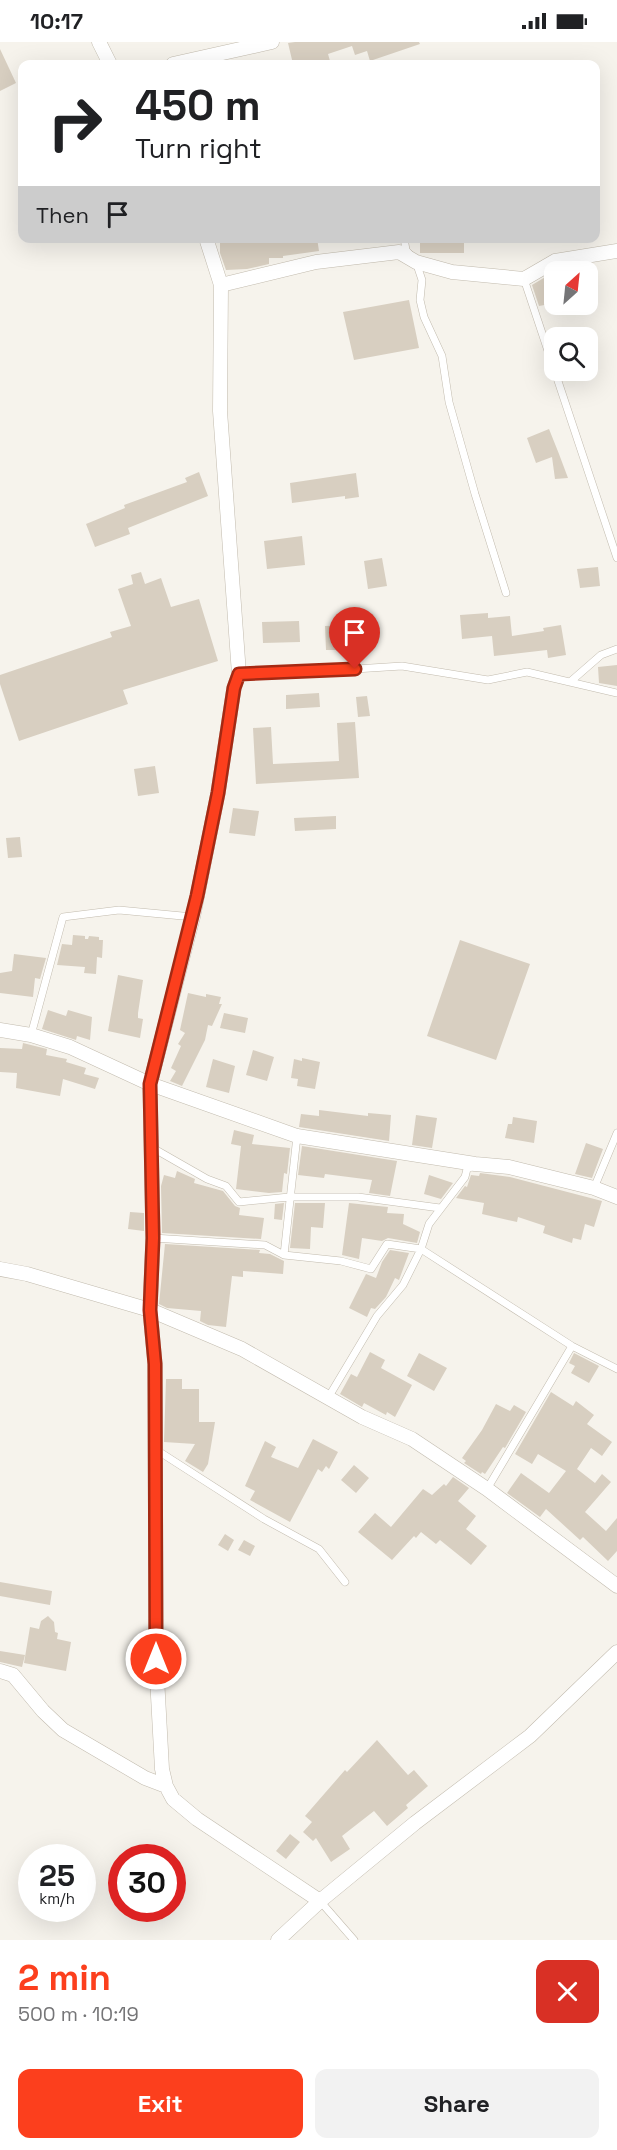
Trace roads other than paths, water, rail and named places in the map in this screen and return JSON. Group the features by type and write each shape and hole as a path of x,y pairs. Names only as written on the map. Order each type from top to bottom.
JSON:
{"street":[{"path":"99,42 108,60"},
{"path":"191,60 272,42"},
{"path":"208,243 221,285 220,411 239,674 234,688 218,793 193,917 150,1084 153,1238 150,1310 155,1364 156,1659 162,1769 165,1786 173,1799 197,1819 320,1901"},
{"path":"221,285 316,262 399,252 416,262 452,272 524,279 555,261 617,251"},
{"path":"0,1030 31,1035 70,1047 150,1084 297,1136 475,1164 509,1167 594,1188 617,1197"},
{"path":"0,1269 27,1274 150,1310 242,1349 362,1417 412,1439 487,1489 617,1586"},
{"path":"278,1940 320,1901 415,1823 530,1737 617,1652"},
{"path":"0,1671 13,1675 43,1711 63,1730 145,1778 165,1786"}],"lane":[{"path":"405,243 406,250 416,262 422,280 420,300 424,317 442,356 449,402 474,494 506,593"},
{"path":"524,279 617,558"},
{"path":"570,682 601,655 617,649"},
{"path":"239,674 402,666 488,680 527,672 617,693"},
{"path":"31,1035 63,917 119,910 193,917"},
{"path":"594,1188 617,1133"},
{"path":"284,1255 297,1136"},
{"path":"151,1147 207,1179 226,1186 239,1202 290,1197 358,1197 440,1208"},
{"path":"328,1398 376,1316 403,1285 421,1250 429,1224 465,1177 467,1169 475,1164"},
{"path":"153,1238 265,1245 284,1255 341,1261 371,1269 387,1244 421,1250 572,1346 617,1368"},
{"path":"487,1489 572,1346"},
{"path":"155,1449 264,1519 319,1549 345,1582"},
{"path":"320,1901 354,1940"}]}
